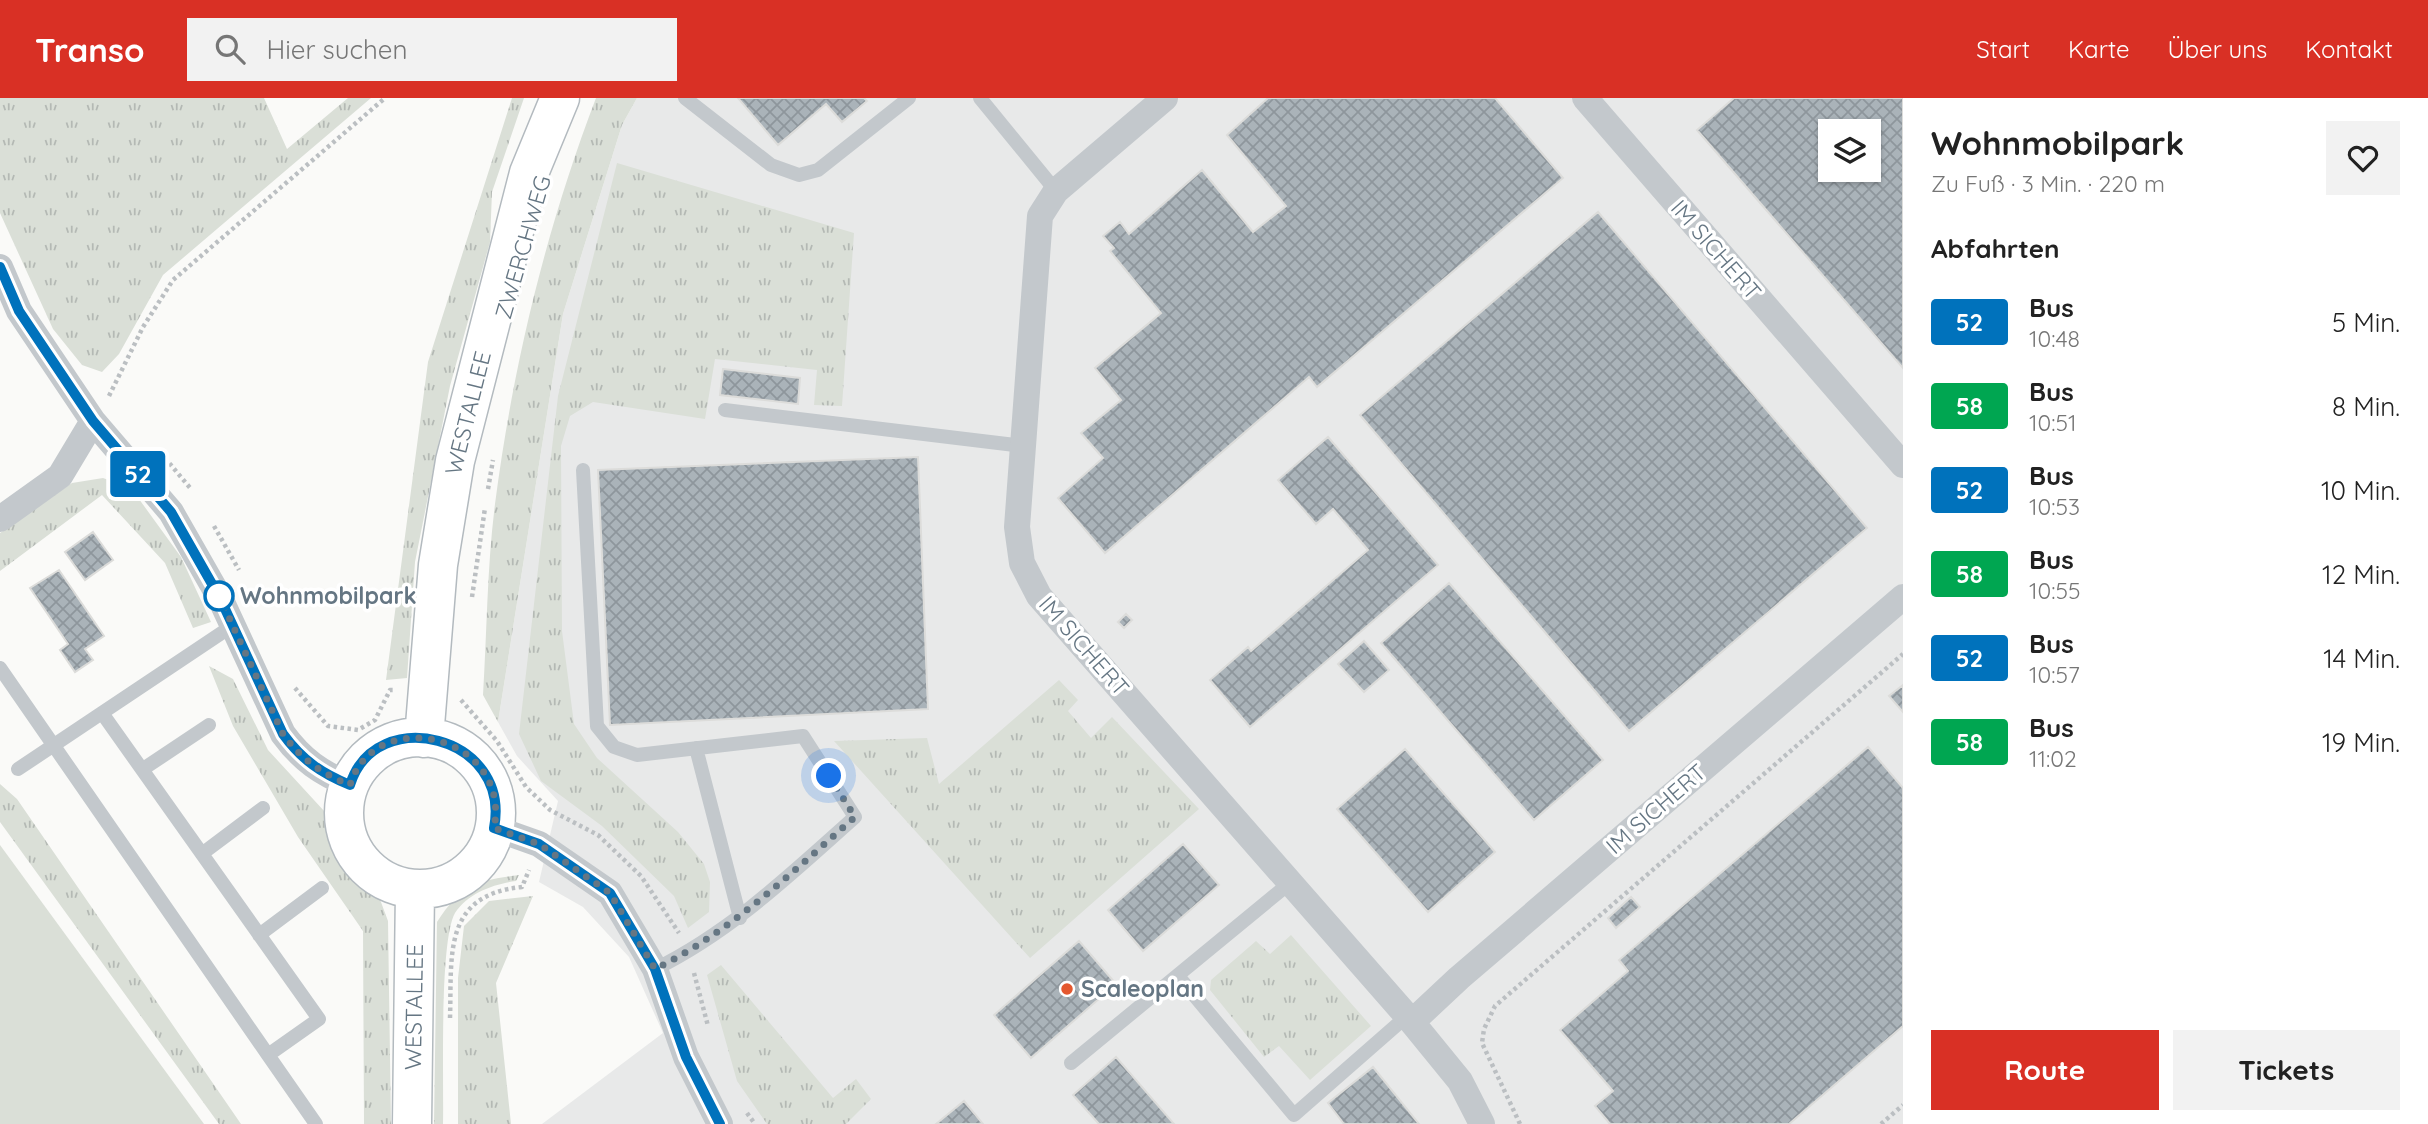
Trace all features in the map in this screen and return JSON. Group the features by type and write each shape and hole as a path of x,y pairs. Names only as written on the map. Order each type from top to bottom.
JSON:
{"main road":[{"name":"WESTALLEE","path":"424,738 450,692 438,565 455,461 529,173 560,98"},
{"path":"424,738 439,739 462,750 481,767 492,790 496,814 494,828 480,860 462,877 440,887 415,889 391,884 370,871 355,852 345,828 345,802 350,785 368,758 389,743 424,738"},
{"name":"WESTALLEE","path":"412,1124 415,889"}],"street":[{"name":"IM SICHERT","path":"1165,98 1056,191 1040,216 1017,527 1022,563 1039,596 1409,1019 1460,1082 1482,1124"},
{"name":"IM SICHERT","path":"1585,98 1903,466"},
{"path":"0,267 19,311 93,421 171,512 220,598 290,744 320,772 350,785"},
{"path":"0,519 60,476 93,421"},
{"name":"IM SICHERT","path":"1409,1019 1903,597"},
{"path":"494,828 539,844 610,893 655,969 686,1057 720,1124"}],"lane":[{"path":"685,98 771,165 799,175 818,170 909,98"},
{"path":"980,98 1056,191"},
{"path":"725,410 1023,446"},
{"path":"583,470 597,726 614,747 637,755 803,736 855,817 740,918 689,953 655,969"},
{"path":"18,769 232,626"},
{"path":"0,668 316,1124"},
{"path":"102,713 319,1019 268,1055"},
{"path":"143,769 209,725"},
{"path":"696,748 740,918"},
{"path":"203,853 263,808"},
{"path":"1072,1063 1291,883"},
{"path":"259,934 323,888"},
{"path":"1178,976 1294,1115 1409,1019"}],"path":[{"path":"118,404 110,394 143,327 173,280 385,98"},
{"path":"161,453 194,493"},
{"path":"471,603 494,458"},
{"path":"207,514 233,556 243,581"},
{"path":"1520,1124 1482,1043 1483,1029 1495,1006 1903,654"},
{"path":"292,682 328,726 358,730 375,720 390,690 450,692"},
{"path":"450,1029 452,948 461,916 477,901 500,889 522,887 550,810"},
{"path":"1881,1124 1903,1105"}],"shaded area":[{"path":"637,98 1903,98 1903,1124 542,1124 663,1033 629,957 583,907 539,882 558,801 517,756 498,722 563,314 622,125"}],"green space":[{"path":"0,98 264,98 287,149 348,98 371,98 163,275 119,354 102,372 82,365 53,329 0,213"},
{"path":"512,98 524,98 492,192 490,242 450,386 415,562 407,678 386,680 428,362"},
{"path":"596,98 637,98 622,125 563,314 498,722 483,695 490,552 502,452 522,349 547,247"},
{"path":"617,163 854,233 842,406 814,405 817,370 715,359 705,419 593,402 570,416 561,446 562,631 574,724 597,758 678,832 704,864 710,882 709,912 688,928 674,896 602,826 541,781 519,734 558,396"},
{"path":"103,478 131,488 181,557 211,622 193,628 165,563 102,495 0,571 0,533 72,483"},
{"path":"209,666 233,679 268,750 325,812 340,856 378,894 388,921 391,1124 364,1124 363,931 298,837 233,726"},
{"path":"1059,680 1078,700 1068,711 1091,738 1112,717 1199,809 1030,958 834,741 927,738 939,784"},
{"path":"0,784 17,799 241,1124 219,1124 0,822"},
{"path":"0,845 204,1124 0,1124"},
{"path":"519,875 516,881 490,887 474,895 455,913 450,928 444,982 443,1124 434,1124 437,922 454,899 471,886"},
{"path":"533,896 496,983 511,1124 458,1124 458,978 464,926 489,901"},
{"path":"1291,935 1371,1026 1310,1080 1279,1046 1264,1057 1210,990 1211,980 1256,941 1270,954"},
{"path":"721,965 833,1098 856,1079 871,1099 846,1124 767,1124 737,1081 707,975"}],"building":[{"path":"738,98 864,98 867,101 842,122 826,104 778,145"},
{"path":"1268,98 1495,98 1563,178 1317,387 1309,377 1105,553 1058,498 1103,458 1081,433 1121,400 1095,368 1161,313 1110,251 1114,248 1103,236 1120,222 1129,234 1202,170 1253,232 1286,206 1227,135"},
{"path":"1734,98 1903,98 1903,368 1697,130"},
{"path":"1598,212 1867,528 1629,731 1360,415"},
{"path":"723,369 800,378 798,404 720,395"},
{"path":"1328,437 1438,565 1250,727 1210,680 1248,647 1251,651 1368,550 1333,509 1316,524 1278,480"},
{"path":"918,457 928,709 610,725 598,470"},
{"path":"93,532 113,560 85,580 65,552"},
{"path":"59,570 104,636 85,649 93,660 75,672 60,650 68,644 30,588"},
{"path":"1449,583 1603,760 1534,820 1381,643"},
{"path":"1126,614 1132,620 1124,628 1118,622"},
{"path":"1364,641 1389,670 1364,692 1338,664"},
{"path":"1903,685 1903,712 1889,696"},
{"path":"1868,747 1903,788 1903,1026 1789,1124 1610,1124 1595,1106 1613,1091 1560,1030 1628,971 1619,960"},
{"path":"1405,749 1495,852 1428,912 1337,809"},
{"path":"1183,844 1219,885 1143,951 1108,910"},
{"path":"1631,897 1640,907 1616,928 1608,918"},
{"path":"1079,941 1116,984 1031,1058 994,1015"},
{"path":"1116,1057 1174,1124 1099,1124 1073,1095"},
{"path":"1373,1067 1419,1124 1344,1124 1328,1103"},
{"path":"964,1101 983,1124 936,1124"}],"bus line":[{"name":"52","path":"0,267 19,311 93,421 171,512 220,598 283,734 298,753 320,772 350,785 352,778 368,758 389,743 414,737 439,739 462,750 481,767 492,790 496,814 494,828 539,844 610,893 655,969 686,1057 720,1124"}],"place":[{"name":"Wohnmobilpark","path":"219,596"},
{"name":"Scaleoplan","path":"1067,989"}],"route":[{"path":"219,596 283,734 298,753 320,772 350,785 352,778 368,758 389,743 414,737 439,739 462,750 481,767 492,790 496,814 494,828 539,844 610,893 655,969 689,953 740,918 855,817 829,776"}]}
